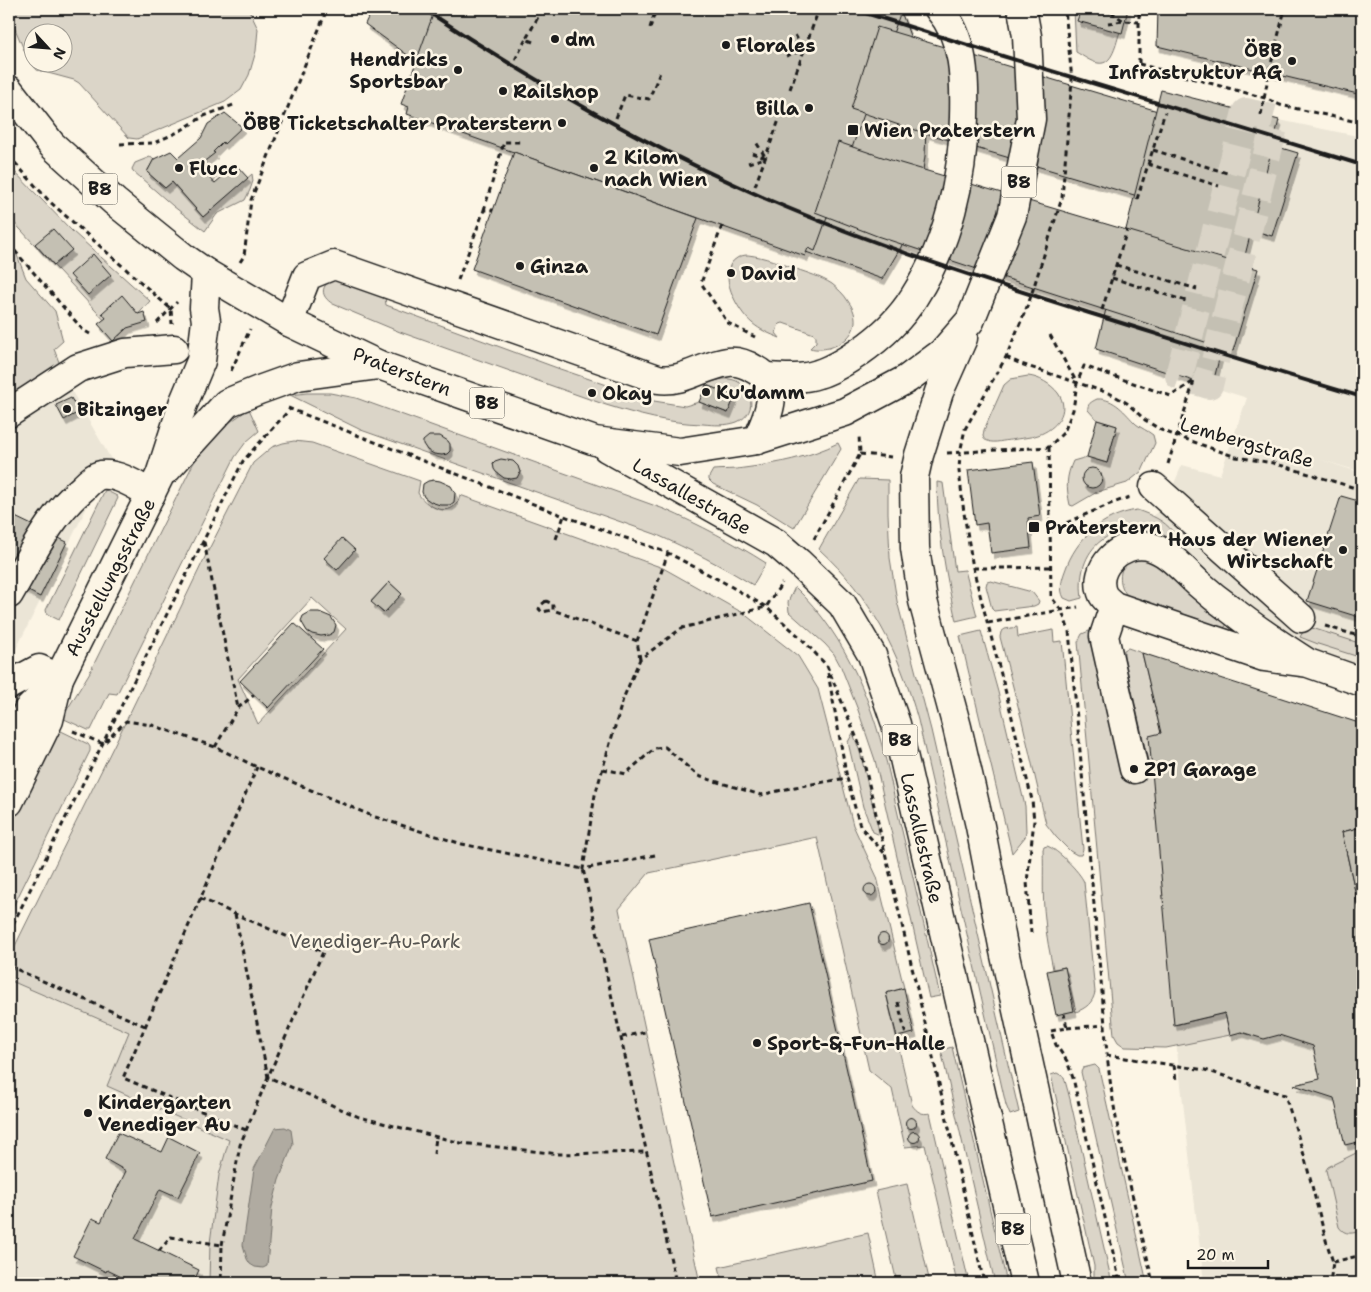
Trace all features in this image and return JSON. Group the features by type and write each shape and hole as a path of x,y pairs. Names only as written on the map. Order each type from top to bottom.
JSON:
{"main road":[{"path":"765,377 792,378 818,374 851,358 885,333 914,297 928,271 945,232 952,209 959,175 964,130 964,79 960,47 949,22 939,9"},
{"name":"Praterstern","path":"9,90 52,145 115,202 183,257 206,273 289,322 379,365 595,441 680,452 757,440 845,412 907,380 942,353 970,321 1012,216 1031,119 1027,36 1022,9"},
{"path":"1027,36 1030,9"},
{"path":"289,322 308,276 334,265 658,379 667,381 680,378 716,364 730,362 743,364 756,369 765,377 769,386 771,406 766,423 757,440"},
{"name":"Ausstellungsstraße","path":"9,802 48,720 59,678 156,484 183,404 201,361 206,321 204,308 206,273"},
{"name":"B8","path":"970,321 939,392 914,477 915,548 923,601 958,727 980,826 1004,951 1077,1283"},
{"path":"9,412 78,368 125,353 174,349"},
{"name":"Ausstellungsstraße","path":"156,484 227,403 298,376 379,365"},
{"name":"Lassallestraße","path":"595,441 776,544 842,604 872,655 896,724 1025,1283"},
{"path":"9,594 48,526 70,499 90,482 100,475 156,484"},
{"path":"1154,487 1301,618"},
{"path":"1134,769 1104,636 1109,601 1101,585 1103,572 1108,562 1116,553 1132,546 1148,546 1165,553 1202,587 1308,663"},
{"path":"1109,601 1264,657 1308,663 1362,682"},
{"path":"9,684 38,668 59,678"},
{"name":"Ausstellungsstraße","path":"9,750 28,710 59,678"}],"path":[{"path":"244,256 252,200 327,9"},
{"path":"650,28 656,9"},
{"path":"790,89 819,9"},
{"path":"1031,935 1027,882 1034,821 1032,800 973,568 959,471 960,453 965,429 1006,357 1029,302 1062,198 1072,80 1065,9"},
{"path":"1133,80 1139,64 1139,9"},
{"path":"1261,115 1269,72 1285,9"},
{"path":"515,60 542,10"},
{"path":"1111,12 1124,21"},
{"path":"1108,23 1139,22"},
{"path":"795,35 804,50"},
{"path":"526,39 533,42"},
{"path":"790,45 804,50"},
{"path":"786,56 804,50"},
{"path":"1139,64 1265,98 1280,105 1362,123"},
{"path":"616,118 625,94 649,99 661,70"},
{"path":"120,144 154,144 204,116 236,104"},
{"path":"1138,199 1165,112"},
{"path":"755,186 779,120"},
{"path":"455,288 484,210 504,142 523,142"},
{"path":"756,142 766,158"},
{"path":"1153,150 1227,173"},
{"path":"752,152 766,158"},
{"path":"9,156 48,201 171,309 174,349"},
{"path":"748,163 766,158"},
{"path":"1148,164 1219,186"},
{"path":"484,210 493,210"},
{"path":"722,226 701,283 728,323 761,340"},
{"path":"1102,310 1127,230"},
{"path":"9,244 83,330 125,353"},
{"path":"1116,265 1197,288"},
{"path":"1112,278 1190,302"},
{"path":"229,375 251,328"},
{"path":"1050,335 1077,383"},
{"name":"Lembergstraße","path":"1006,357 1021,364 1111,394 1128,402 1145,420 1161,430 1177,436 1236,456 1273,463 1362,490"},
{"path":"960,453 1049,447 1064,432 1073,410 1077,383 1084,366 1172,396 1194,381"},
{"path":"259,390 290,409 564,516 668,553 766,607 800,637 827,666 860,746 984,1283"},
{"path":"9,932 243,460 290,409"},
{"path":"1049,447 1051,597 1062,610 1069,631 1105,1025 1106,1056 1113,1106 1153,1283"},
{"path":"813,541 860,454"},
{"path":"556,540 564,516"},
{"path":"204,541 238,708"},
{"path":"640,659 637,641 657,577 668,553"},
{"path":"973,568 1051,567"},
{"path":"676,1283 583,869 595,795 623,699 640,659 682,628 766,607 787,576"},
{"path":"553,610 553,604 546,601 540,604 539,609 542,612 553,610 637,641"},
{"path":"988,623 1109,601"},
{"path":"1301,618 1362,637"},
{"path":"827,666 847,778 860,826 885,855"},
{"path":"215,747 238,708 254,695"},
{"path":"103,744 126,721 152,725 215,747 372,816 462,844 583,869 655,855"},
{"path":"603,769 627,774 654,748 665,747 698,776 761,795 847,778"},
{"path":"246,1130 123,1078 257,767"},
{"path":"200,898 323,952 240,1145 222,1245 221,1282 233,1281"},
{"path":"235,914 268,1077"},
{"path":"9,966 145,1026"},
{"path":"898,1002 909,1048 930,1044"},
{"path":"1064,1014 1067,1028"},
{"path":"1105,1025 1051,1031 1056,1045 1067,1061 1073,1078 1120,1283"},
{"path":"622,1037 645,1032"},
{"path":"1106,1056 1206,1070 1285,1095 1304,1155 1333,1262 1330,1283"},
{"path":"1174,1065 1176,1081"},
{"path":"268,1077 359,1117 461,1143 559,1154 647,1152"},
{"path":"434,1154 436,1137"},
{"path":"159,1251 171,1237 222,1245"},
{"path":"1333,1262 1362,1255"},
{"path":"632,1283 675,1278"}],"shaded area":[{"path":"1279,120 1362,137 1362,472 1318,459 1362,473 1362,686 1187,633 1152,540 1154,516 1170,493 1182,465 1220,475 1247,398 1212,387"},
{"path":"67,383 111,459 9,663 9,425"},
{"path":"1142,653 1362,724 1362,1283 1204,1283 1174,1025"},
{"name":"Kindergarten Venediger Au","path":"9,980 129,1032 107,1086 229,1140 219,1175 210,1243 209,1283 9,1283"},
{"path":"285,1127 291,1130 293,1144 279,1180 272,1207 267,1266 263,1268 255,1267 247,1259 243,1245 254,1169 275,1128"}],"green space":[{"path":"17,9 247,9 258,29 256,51 249,75 241,90 225,102 137,139 129,138 79,83 44,72 72,72 72,22 22,22 22,45 9,12"},
{"path":"1074,9 1081,9 1078,21 1120,32 1113,52 1107,61 1098,63 1076,52"},
{"path":"150,157 154,159 147,172 165,188 172,182 203,217 252,174 253,181 245,200 217,214 205,231 133,171 135,163"},
{"path":"9,166 72,231 150,301 119,336 9,217"},
{"path":"9,235 26,278 55,311 63,341 54,349 67,383 9,424"},
{"path":"748,255 778,262 814,275 832,284 845,296 855,316 855,323 850,335 837,345 829,348 815,349 810,348 816,342 814,334 783,323 778,326 776,333 780,338 765,332 746,318 731,291 728,272 731,264 738,257"},
{"path":"334,278 385,297 386,305 560,369 654,401 685,406 699,402 728,413 734,396 706,385 706,383 729,379 743,385 748,391 751,405 749,411 737,422 711,425 665,420 606,405 400,332 333,304 326,298 323,291 326,284"},
{"path":"1028,376 1044,382 1058,393 1063,406 1062,413 1056,424 1035,436 996,442 985,440 983,436 984,430 1004,385 1011,379"},
{"path":"330,393 356,398 664,509 716,534 766,563 753,585 705,558 655,534 361,430 290,395"},
{"path":"1097,399 1109,401 1119,407 1136,424 1153,435 1155,443 1142,471 1127,483 1097,492 1073,506 1070,505 1067,487 1073,461 1087,457 1107,463 1117,426 1097,420 1088,410 1090,403"},
{"path":"249,409 259,431 246,442 235,457 117,694 109,693 91,730 62,718 90,672 193,464 206,444 230,422"},
{"name":"Venediger-Au-Park","path":"294,441 312,443 420,481 418,493 421,497 425,502 442,510 453,507 458,502 460,495 663,568 743,613 798,656 818,689 853,825 877,877 904,988 886,993 912,1105 920,1112 930,1113 969,1283 957,1283 925,1145 905,1147 892,1089 869,1070 817,837 649,873 619,909 700,1283 209,1283 210,1243 219,1175 229,1140 107,1086 129,1032 9,980 9,958 253,463 272,447","holes":["389,582 402,594 383,613 371,601","312,598 346,629 258,724 238,679"]},
{"path":"838,443 841,449 794,528 757,505 713,484 709,480 713,470 740,469 780,462 804,456"},
{"path":"859,479 888,480 890,558 897,601 931,730 1019,1112 1010,1115 1006,1105 918,720 902,671 869,606 838,568 819,549"},
{"path":"937,482 943,483 955,571 965,570 977,616 956,621 940,535"},
{"path":"105,490 118,498 59,620 47,614 46,610"},
{"path":"1137,510 1166,524 1173,532 1172,536 1168,537 1150,531 1133,530 1118,532 1104,539 1093,549 1085,562 1081,578 1082,598 1071,601 1064,598 1061,588 1062,581 1076,548 1092,530 1102,523 1113,517"},
{"path":"1150,557 1227,621 1226,626 1222,629 1130,598 1122,586 1121,571 1127,562"},
{"path":"991,581 1032,592 1039,601 1038,604 994,611 986,586 987,582"},
{"path":"795,587 830,628 856,674 867,699 890,777 940,996 929,998 875,760 858,710 834,654 789,612 788,602"},
{"path":"1017,627 1018,637 1053,630 1054,642 1062,641 1083,849 1081,855 1070,851 1046,824 1000,637 1001,632 1005,629"},
{"path":"1312,628 1362,644 1362,658 1300,637 1303,632"},
{"path":"981,631 998,692 1025,806 1025,837 1012,853 960,636"},
{"path":"1089,631 1121,772 1149,765 1124,656 1124,650 1128,648 1142,653 1161,733 1175,1025 1225,1013 1230,1035 1166,1048 1125,1047 1118,1042 1114,1035 1078,642 1082,634"},
{"path":"57,729 88,744 90,751 9,915 9,823"},
{"path":"853,733 860,752 880,835 873,832 863,807 848,742"},
{"path":"1047,846 1068,861 1084,882 1095,992 1093,999 1088,1005 1076,1012 1065,967 1053,969 1048,944 1043,893 1043,849"},
{"path":"952,1047 1007,1283 995,1283 941,1050"},
{"path":"1095,1065 1099,1069 1147,1283 1129,1283 1081,1072 1083,1068"},
{"path":"1057,1073 1064,1077 1070,1099 1112,1283 1094,1283 1094,1266 1051,1075"},
{"path":"1362,1150 1362,1231 1347,1233 1339,1227 1326,1170 1328,1167"},
{"path":"907,1184 930,1283 897,1283 876,1191"},
{"path":"868,1233 879,1283 723,1283 719,1267"}],"building":[{"name":"Wien Praterstern","path":"372,9 895,9 898,15 902,14 916,52 923,86 926,125 925,156 920,192 912,221 901,247 882,279 729,223 628,179 528,129 462,92 365,24"},
{"name":"Wien Praterstern","path":"435,9 885,9 900,14 815,251 808,248 805,256 407,114 409,107 401,104"},
{"path":"1081,9 1128,9 1122,33 1077,21"},
{"name":"ÖBB Infrastruktur AG","path":"1158,9 1362,9 1362,95 1157,46"},
{"path":"877,27 1298,153 1272,236 902,126 851,109"},
{"path":"1161,90 1279,120 1212,387 1096,349"},
{"name":"Flucc","path":"225,113 242,127 224,144 223,142 213,152 215,153 201,164 214,171 210,179 215,183 236,165 248,178 203,217 172,182 165,188 147,172 154,159 171,151 178,158 201,138 208,124"},
{"path":"838,142 897,162 1258,269 1233,351 877,236 815,212"},
{"path":"514,152 698,218 656,335 472,269"},
{"path":"53,229 72,250 54,265 35,244"},
{"path":"93,254 111,275 88,295 70,275"},
{"path":"122,295 138,314 144,312 147,322 127,328 113,341 98,324 106,318 102,313"},
{"path":"706,385 735,396 728,413 699,402"},
{"name":"Bitzinger","path":"71,398 79,412 64,420 56,405"},
{"path":"1097,420 1117,426 1107,463 1087,457"},
{"path":"429,436 440,436 448,441 450,451 442,455 434,454 427,450 423,441"},
{"path":"501,459 513,461 518,466 520,472 517,478 504,478 496,472 493,463"},
{"path":"1033,462 1040,516 1028,518 1031,548 991,553 987,523 975,525 968,470"},
{"path":"1092,468 1099,471 1102,478 1099,485 1092,488 1085,485 1082,478 1085,471"},
{"path":"434,480 451,486 455,493 454,502 450,505 440,505 424,497 422,492 423,484"},
{"name":"Haus der Wiener Wirtschaft","path":"1341,496 1362,502 1362,618 1307,601"},
{"path":"9,514 67,542 40,597 9,581"},
{"path":"342,538 355,550 337,570 324,558"},
{"path":"389,582 402,594 384,613 371,602"},
{"path":"310,612 319,612 331,617 336,625 334,632 321,636 307,631 301,621 303,616"},
{"path":"294,623 323,649 268,708 240,681"},
{"path":"1142,653 1362,724 1362,827 1342,832 1362,922 1362,1141 1345,1145 1334,1098 1294,1085 1320,1079 1313,1046 1279,1035 1264,1039 1241,1032 1230,1035 1225,1013 1174,1025 1149,736 1161,733"},
{"path":"1362,827 1362,913 1360,914 1342,832"},
{"path":"870,884 876,890 870,896 864,890"},
{"name":"Sport-&-Fun-Halle","path":"809,903 872,1181 712,1217 649,939"},
{"path":"883,933 889,939 883,945 877,939"},
{"path":"1065,967 1074,1011 1056,1015 1047,971"},
{"path":"904,988 914,1033 897,1037 886,993"},
{"path":"911,1117 917,1123 911,1129 905,1123"},
{"path":"912,1132 916,1132 919,1137 918,1141 912,1142 909,1139 909,1135"},
{"path":"118,1133 162,1152 169,1137 200,1153 178,1197 160,1189 135,1239 199,1270 193,1283 134,1283 73,1256 92,1218 101,1222 126,1171 105,1159"}],"tunnel":[{"path":"1246,112 1276,119 1209,385 1179,376 1246,112"}],"railway":[{"path":"424,9 550,88 636,136 724,180 807,216 924,260 1257,366 1362,397"},
{"path":"853,9 1362,165"}],"place":[{"name":"dm","path":"555,39"},
{"name":"Florales","path":"726,45"},
{"name":"ÖBB Infrastruktur AG","path":"1292,61"},
{"name":"Hendricks Sportsbar","path":"458,70"},
{"name":"Railshop","path":"503,91"},
{"name":"Billa","path":"809,108"},
{"name":"ÖBB Ticketschalter Praterstern","path":"562,123"},
{"name":"Wien Praterstern","path":"853,130"},
{"name":"Flucc","path":"179,168"},
{"name":"2 Kilom nach Wien","path":"594,168"},
{"name":"Ginza","path":"520,266"},
{"name":"David","path":"731,273"},
{"name":"Ku'damm","path":"706,392"},
{"name":"Okay","path":"592,393"},
{"name":"Bitzinger","path":"67,409"},
{"name":"Praterstern","path":"1034,527"},
{"name":"Haus der Wiener Wirtschaft","path":"1343,550"},
{"name":"ZP1 Garage","path":"1134,769"},
{"name":"Sport-&-Fun-Halle","path":"757,1043"},
{"name":"Kindergarten Venediger Au","path":"88,1113"}]}
